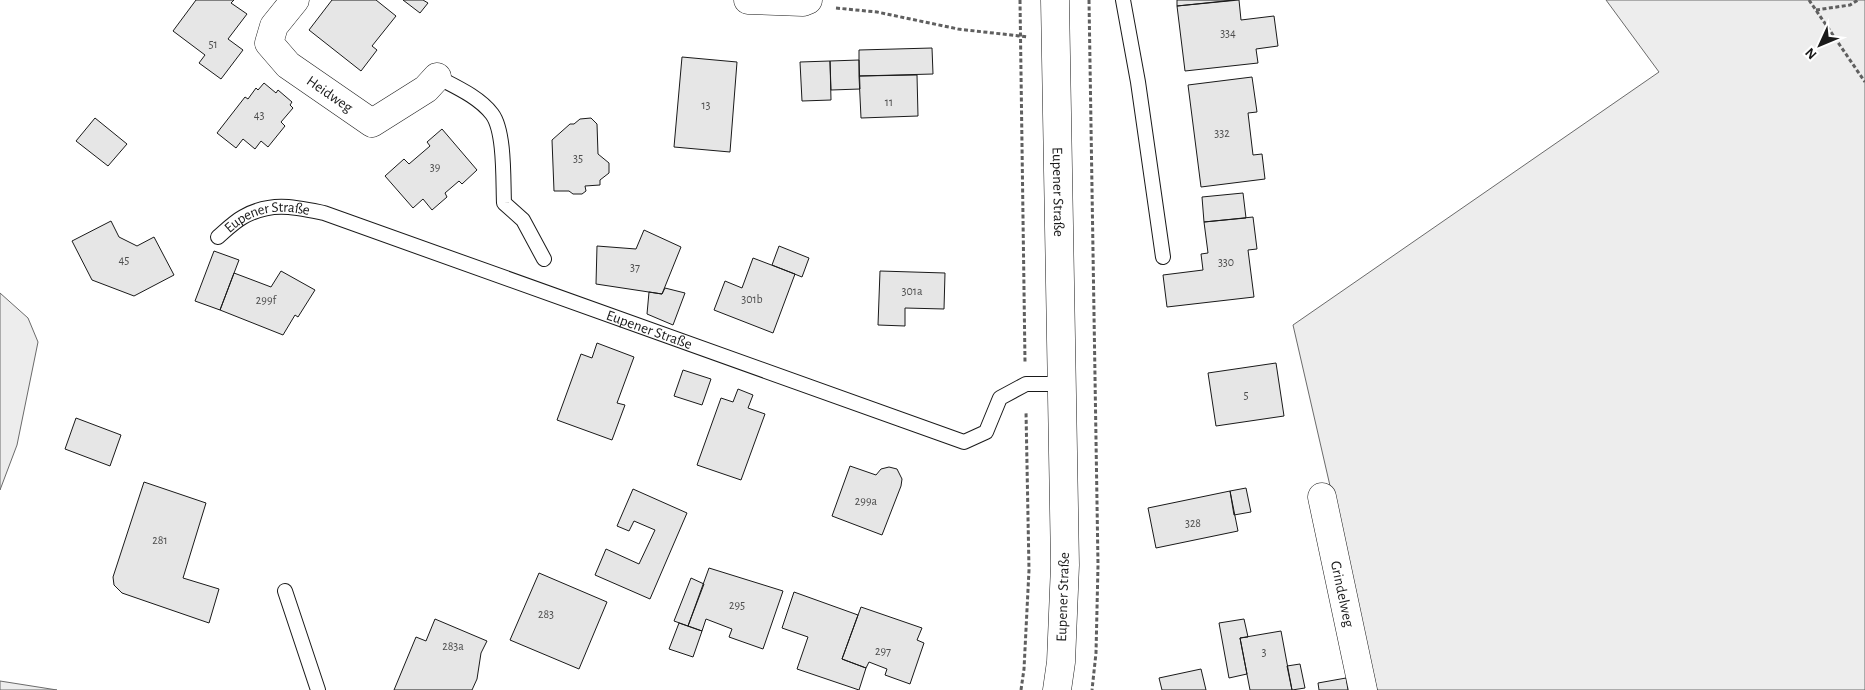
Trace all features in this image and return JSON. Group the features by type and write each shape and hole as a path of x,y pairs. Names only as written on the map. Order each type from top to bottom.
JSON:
{"main road":[{"name":"Heidweg","path":"294,0 274,26 269,43 288,65 372,123 426,89 437,77"},
{"path":"748,0 818,4"},
{"name":"Eupener Straße","path":"1055,0 1065,565 1061,662 1057,690"},
{"name":"Grindelweg","path":"1322,497 1363,690"}],"lane":[{"path":"1123,0 1138,82 1163,257"},
{"path":"437,77 471,96 492,115 500,132 504,203 523,220 544,258"},
{"name":"Eupener Straße","path":"218,236 242,217 267,206 300,208 324,213 964,442 986,432 1000,398 1026,384 1063,384"},
{"path":"285,591 318,690"}],"path":[{"path":"1020,0 1029,570 1024,670 1021,690"},
{"path":"1089,0 1098,565 1096,654 1092,690"},
{"path":"1810,0 1865,82"},
{"path":"1816,10 1850,5 1858,0"},
{"path":"818,4 877,12 958,29 1020,38 1056,37"}],"shaded area":[{"path":"1606,0 1865,0 1865,690 1377,690 1293,325 1659,72"},
{"path":"0,293 28,318 38,342 17,445 0,490"},
{"path":"0,681 57,690 0,690"}],"building":[{"path":"196,0 234,0 231,3 247,14 228,39 243,50 221,79 199,63 205,55 173,31"},
{"path":"332,0 376,0 396,16 372,46 377,50 361,71 309,30"},
{"path":"403,0 423,0 428,3 420,13"},
{"path":"1177,0 1234,0 1177,6"},
{"path":"1239,0 1241,20 1274,16 1278,46 1256,49 1258,63 1185,71 1177,6"},
{"path":"932,48 933,74 859,76 859,50"},
{"path":"682,57 737,62 730,152 674,147"},
{"path":"859,60 860,89 831,90 830,61"},
{"path":"830,61 831,100 802,101 800,62"},
{"path":"917,75 918,116 861,118 859,76"},
{"path":"1252,77 1257,112 1248,113 1253,155 1262,154 1265,179 1201,187 1188,85"},
{"path":"264,83 276,93 278,90 292,102 290,105 293,108 281,122 285,126 268,147 261,141 255,149 243,139 236,148 217,133 245,97 248,99 256,88 258,90"},
{"path":"95,118 127,144 108,166 76,141"},
{"path":"591,118 597,124 598,154 609,163 609,173 600,180 600,185 585,186 586,191 582,194 573,194 569,191 554,191 552,140 570,124 574,124 580,119"},
{"path":"442,129 477,170 462,184 459,181 445,193 447,197 432,210 423,199 413,208 385,176 404,159 409,164 430,146 427,142"},
{"path":"1243,193 1246,218 1204,222 1202,197"},
{"path":"1253,217 1257,249 1248,250 1254,297 1167,307 1163,275 1203,270 1201,254 1208,253 1204,222"},
{"path":"111,221 119,237 137,246 154,237 174,275 134,296 92,280 72,241"},
{"path":"644,230 681,247 662,294 596,284 597,246 636,249"},
{"path":"779,246 809,258 802,277 772,265"},
{"path":"214,251 239,260 220,310 195,301"},
{"path":"753,258 795,274 773,333 714,310 725,281 742,288"},
{"path":"281,271 315,290 298,317 295,315 283,335 220,310 234,273 271,287"},
{"path":"880,271 945,273 944,309 905,308 905,326 878,325"},
{"path":"665,288 685,293 673,325 647,314 649,292 662,294"},
{"path":"597,343 634,357 617,403 625,405 612,440 557,420 581,354 592,358"},
{"path":"1276,363 1284,416 1216,426 1208,373"},
{"path":"683,370 711,379 702,405 674,396"},
{"path":"738,389 753,395 748,408 765,414 741,480 697,465 721,398 733,402"},
{"path":"76,418 121,435 110,466 65,449"},
{"path":"850,466 876,475 881,469 889,467 897,469 902,479 882,535 832,516"},
{"path":"144,482 206,503 183,578 219,589 209,623 122,593 114,585 113,577"},
{"path":"1246,488 1251,512 1234,515 1230,491"},
{"path":"633,489 687,513 650,599 595,575 606,549 639,564 655,530 634,521 629,531 617,526"},
{"path":"1230,491 1238,531 1156,548 1148,508"},
{"path":"709,568 783,591 763,649 729,637 732,629 706,619 702,631 688,626"},
{"path":"539,573 607,602 579,669 510,640"},
{"path":"691,578 704,584 688,626 674,621"},
{"path":"794,592 858,615 842,659 866,668 859,690 797,669 808,637 782,628"},
{"path":"861,607 922,628 917,640 924,643 910,684 885,675 887,669 869,662 866,668 842,659"},
{"path":"435,619 487,641 481,653 477,679 472,690 394,690 416,637 426,641"},
{"path":"1244,619 1248,637 1240,638 1247,674 1229,678 1219,623"},
{"path":"679,623 702,631 693,657 669,649"},
{"path":"1281,631 1292,690 1250,690 1240,638"},
{"path":"1300,664 1305,688 1292,690 1287,666"},
{"path":"1201,669 1206,690 1162,690 1159,678"},
{"path":"1346,678 1348,690 1319,690 1318,683"}]}
